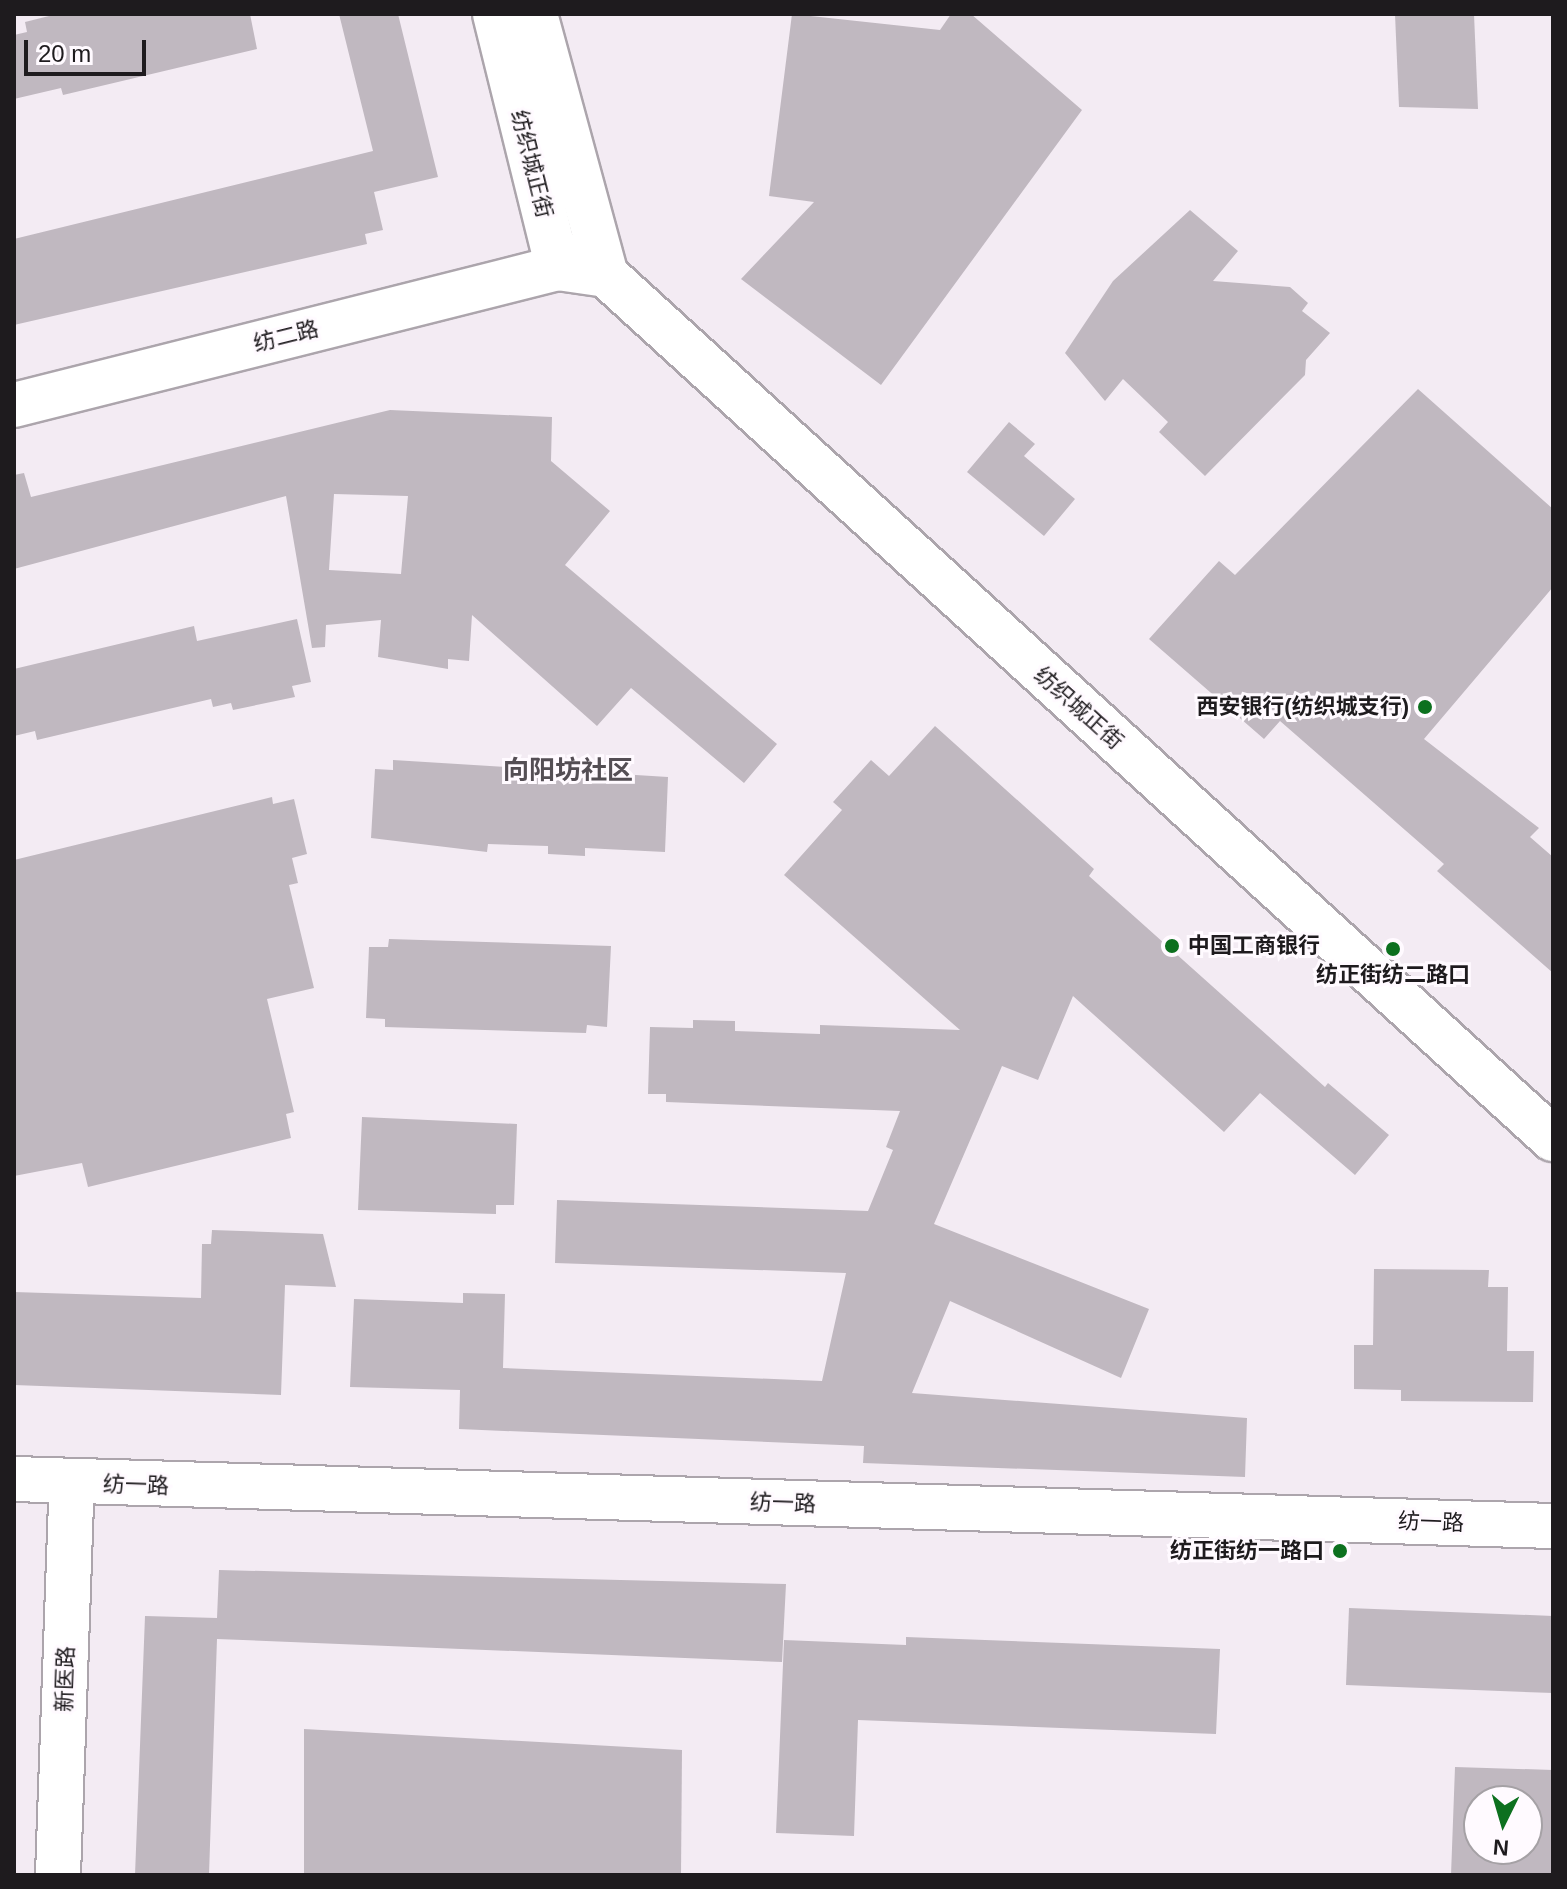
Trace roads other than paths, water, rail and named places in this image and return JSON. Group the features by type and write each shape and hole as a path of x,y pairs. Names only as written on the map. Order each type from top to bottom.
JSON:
{"street":[{"name":"纺织城正街","path":"495,14 586,264 1553,1139"},
{"name":"纺织城正街","path":"535,14 586,264"},
{"name":"纺二路","path":"14,405 586,264"},
{"name":"纺一路","path":"14,1479 1553,1526"},
{"name":"新医路","path":"58,1875 72,1483"}],"place":[{"name":"西安银行(纺织城支行)","path":"1425,707"},
{"name":"中国工商银行","path":"1172,946"},
{"name":"纺正街纺二路口","path":"1393,949"},
{"name":"纺正街纺一路口","path":"1340,1551"}],"district":[{"name":"向阳坊社区","path":"568,771"}]}
